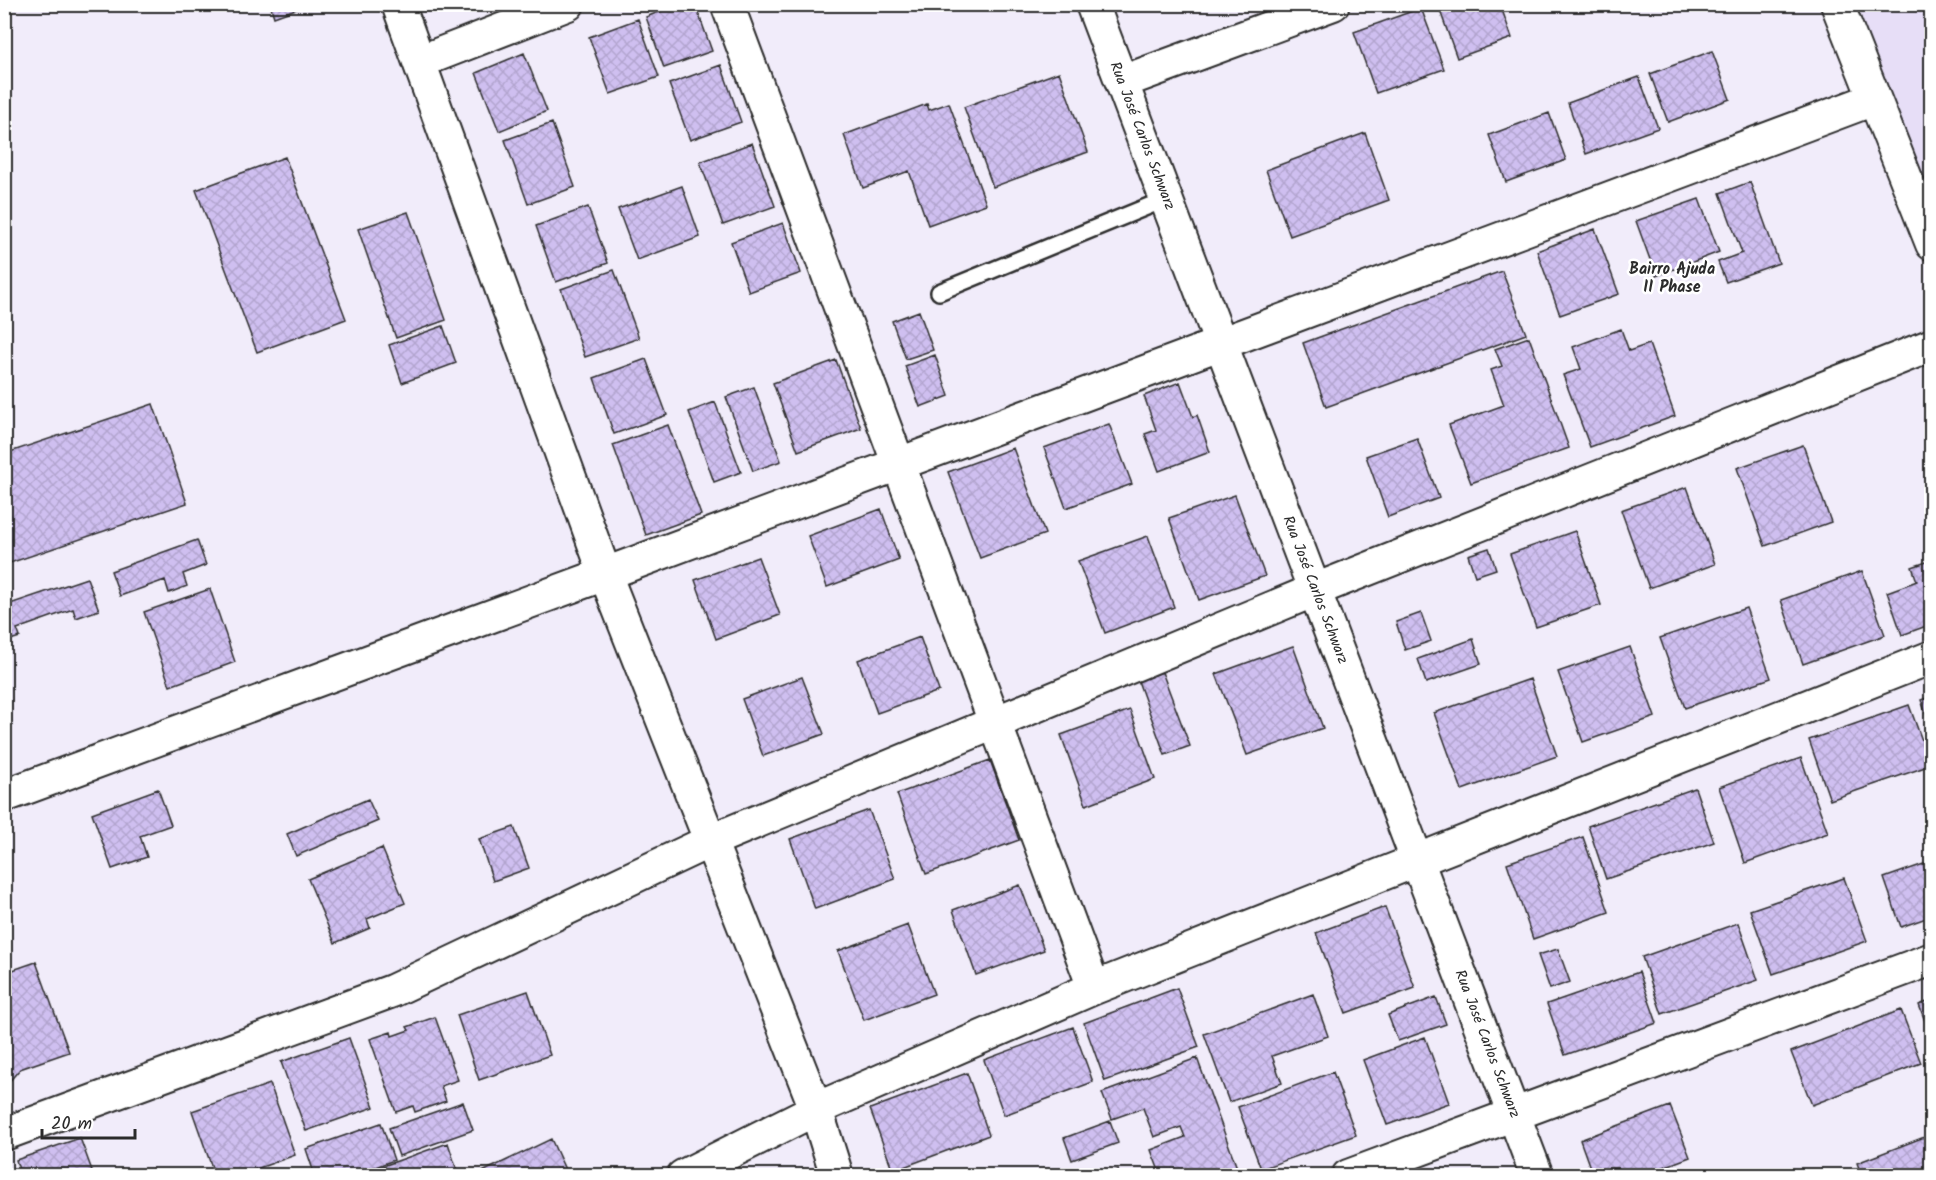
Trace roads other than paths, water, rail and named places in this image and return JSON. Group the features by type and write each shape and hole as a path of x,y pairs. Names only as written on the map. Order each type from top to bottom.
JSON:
{"street":[{"path":"398,4 606,574 816,1109 837,1176"},
{"path":"419,62 568,4"},
{"path":"727,4 1094,988"},
{"name":"Rua José Carlos Schwarz","path":"1092,4 1537,1176"},
{"path":"1122,82 1333,4"},
{"path":"1837,4 1932,244"},
{"path":"4,796 606,574 1874,99"},
{"path":"4,1134 392,991 710,841 1315,590 1932,345"},
{"path":"683,1176 816,1109 1094,988 1932,657"},
{"path":"1348,1176 1932,959"}],"lane":[{"path":"939,292 1166,199"}],"district":[{"name":"Bairro Ajuda II Phase","path":"1672,278"}]}
